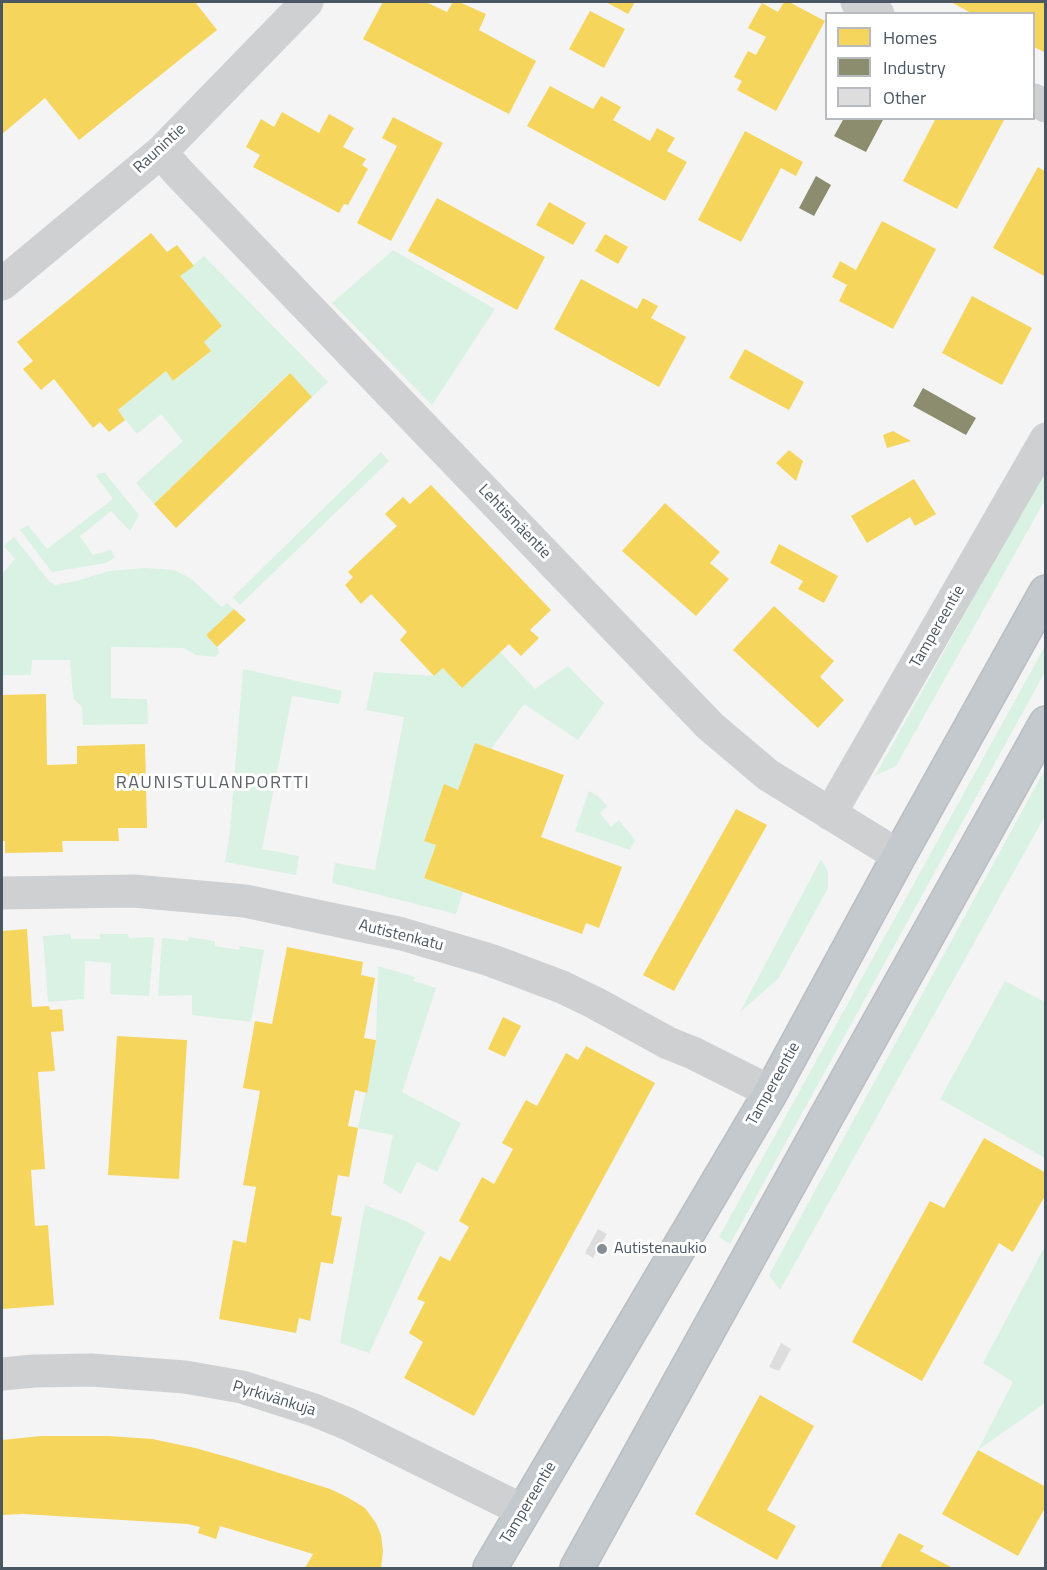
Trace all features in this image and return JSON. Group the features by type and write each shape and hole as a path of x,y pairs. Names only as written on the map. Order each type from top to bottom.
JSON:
{"highway":[{"name":"Tampereentie","path":"490,1569 771,1092 1046,592"},
{"path":"577,1569 1046,723"}],"street":[{"name":"Raunintie","path":"2,284 161,152 307,2"},
{"path":"857,2 874,12"},
{"name":"Lehtismäentie","path":"161,152 349,352 710,726 768,775 899,856"},
{"name":"Tampereentie","path":"830,814 1046,439"},
{"name":"Autistenkatu","path":"2,893 135,891 245,901 402,934 490,960 562,987 668,1043 771,1092"},
{"name":"Pyrkivänkuja","path":"2,1374 34,1371 91,1371 185,1377 242,1387 314,1410 348,1424 524,1511"}],"green space":[{"path":"393,250 495,309 432,405 332,303"},
{"path":"204,256 328,382 312,397 289,373 154,504 136,483 183,441 161,414 137,434 118,410 166,371 174,381 211,351 204,342 221,326 180,276"},
{"path":"381,452 389,461 240,605 233,597"},
{"path":"1045,469 1045,500 896,766 875,776"},
{"path":"99,473 105,473 139,515 130,531 111,511 80,536 93,555 111,550 115,557 106,563 52,572 20,530 28,525 47,549 113,499 96,476"},
{"path":"14,537 49,581 55,585 109,571 146,568 174,570 190,578 222,607 227,603 234,609 206,635 217,647 219,653 215,657 196,655 184,648 111,647 111,698 147,699 148,724 83,725 82,707 73,698 70,660 32,660 31,675 2,675 2,574 15,559 4,546"},
{"path":"1045,646 1045,672 730,1244 719,1237"},
{"path":"500,652 535,689 568,666 604,703 578,740 524,704 491,749 475,743 458,790 444,785 424,840 436,845 424,877 463,892 456,914 332,883 335,863 375,870 404,717 366,710 374,672 434,676 443,668 462,688"},
{"path":"243,669 342,691 339,704 292,696 262,849 299,856 296,875 225,862 230,832"},
{"path":"1045,769 1045,816 780,1290 769,1275"},
{"path":"589,791 598,796 607,806 600,813 611,827 619,820 635,840 630,850 575,831"},
{"path":"821,859 828,872 828,888 778,979 740,1012"},
{"path":"71,934 71,939 100,939 100,934 128,934 129,938 154,937 149,996 110,994 111,963 85,961 84,999 48,1002 43,936"},
{"path":"189,937 215,941 215,946 239,950 240,946 264,950 251,1022 192,1015 192,995 158,996 162,938 188,941"},
{"path":"378,966 415,977 414,981 436,988 402,1092 461,1123 437,1172 417,1162 401,1194 383,1183 393,1135 358,1128 376,1040"},
{"path":"1005,981 1045,1002 1045,1158 940,1099"},
{"path":"365,1205 406,1221 425,1232 369,1353 340,1343"},
{"path":"1045,1246 1045,1403 978,1450 1013,1382 983,1363"}],"building: Homes":[{"path":"2,2 195,2 217,30 79,140 45,98 2,134"},
{"path":"383,2 426,2 447,12 453,2 459,2 486,14 479,30 536,61 509,114 363,39"},
{"path":"606,2 635,2 628,14"},
{"path":"784,2 789,2 825,21 776,111 737,90 742,81 734,77 748,51 756,55 766,37 748,28 762,3 778,12"},
{"path":"951,2 1046,2 1046,53 1035,48 1035,12 969,12"},
{"path":"590,11 625,29 604,68 569,49"},
{"path":"550,86 593,109 601,96 621,107 613,120 650,141 657,128 675,138 667,151 687,162 665,201 527,126"},
{"path":"282,112 319,133 329,114 354,128 343,147 366,159 362,165 368,169 348,205 344,204 339,213 253,167 260,155 246,147 261,119 274,127"},
{"path":"393,117 443,143 391,241 357,223 397,146 382,138"},
{"path":"935,120 1004,120 957,209 903,181"},
{"path":"745,131 803,162 796,176 781,168 741,242 698,220"},
{"path":"1038,167 1046,172 1046,277 993,248"},
{"path":"437,198 545,257 517,310 408,251"},
{"path":"549,202 586,223 573,245 536,225"},
{"path":"882,221 936,249 893,329 839,301 847,285 832,277 840,261 856,270"},
{"path":"151,233 167,252 177,245 194,266 180,276 222,326 204,342 211,351 173,381 166,371 118,410 125,420 109,432 100,422 93,428 54,379 41,390 23,369 33,361 17,342"},
{"path":"605,234 628,247 618,264 595,251"},
{"path":"581,279 637,309 643,298 658,306 651,318 686,337 659,387 554,329"},
{"path":"972,296 1032,328 1002,385 942,353"},
{"path":"745,349 804,382 789,410 729,378"},
{"path":"290,373 312,397 176,528 154,504"},
{"path":"893,431 911,441 887,448 883,435"},
{"path":"789,450 803,461 796,481 776,463"},
{"path":"914,479 936,514 915,526 910,517 867,543 851,516"},
{"path":"431,485 551,610 530,630 539,638 521,656 509,644 462,688 443,668 434,676 400,640 407,632 371,594 361,604 345,585 353,577 348,572 397,526 385,514 403,497 410,504"},
{"path":"665,503 720,552 710,563 729,579 696,616 622,551"},
{"path":"779,544 838,576 824,603 798,589 803,581 770,563"},
{"path":"774,606 834,661 820,677 844,700 818,728 733,650"},
{"path":"234,609 246,620 217,647 206,635"},
{"path":"46,694 47,765 77,764 77,746 145,744 147,828 118,828 119,841 62,841 63,852 5,853 5,841 2,841 2,695"},
{"path":"475,743 564,775 541,837 622,867 599,928 586,923 582,934 424,878 436,845 424,841 444,784 458,790"},
{"path":"736,809 767,825 674,991 643,975"},
{"path":"27,929 32,1007 49,1006 50,1010 62,1009 64,1031 51,1032 55,1071 38,1072 45,1169 31,1170 35,1226 48,1225 54,1305 2,1309 2,931"},
{"path":"287,947 363,962 361,975 375,978 364,1038 376,1040 367,1093 355,1090 348,1126 358,1128 349,1177 338,1175 331,1215 342,1217 333,1264 321,1262 310,1321 299,1318 296,1333 219,1319 233,1240 246,1243 256,1187 243,1185 260,1091 243,1088 255,1021 272,1024"},
{"path":"503,1017 521,1026 505,1057 488,1049"},
{"path":"117,1036 187,1040 179,1179 108,1175"},
{"path":"586,1046 655,1083 474,1416 404,1378 423,1342 409,1333 425,1302 417,1299 440,1256 450,1261 469,1227 459,1221 482,1177 494,1184 513,1149 502,1143 526,1100 537,1106 566,1053 578,1060"},
{"path":"984,1138 1046,1173 1046,1194 1013,1252 999,1243 922,1381 852,1342 930,1201 944,1208"},
{"path":"760,1395 814,1426 767,1510 796,1526 777,1560 695,1514"},
{"path":"41,1436 108,1436 152,1439 238,1460 330,1489 365,1508 376,1523 381,1535 383,1551 381,1568 305,1568 313,1554 220,1526 216,1539 198,1533 200,1527 188,1524 23,1514 2,1515 2,1440"},
{"path":"978,1450 1046,1487 1046,1506 1018,1556 942,1514"},
{"path":"899,1533 924,1546 920,1551 953,1568 880,1568"}],"building: Industry":[{"path":"843,120 883,120 866,152 834,136"},
{"path":"816,176 831,185 814,216 799,208"},
{"path":"923,388 976,418 966,435 913,406"}],"building: Other":[{"path":"598,1229 607,1234 593,1258 585,1253"},
{"path":"781,1343 791,1349 779,1371 769,1367"}],"place":[{"name":"Autistenaukio","path":"602,1249"}],"district":[{"name":"RAUNISTULANPORTTI","path":"213,784"}]}
